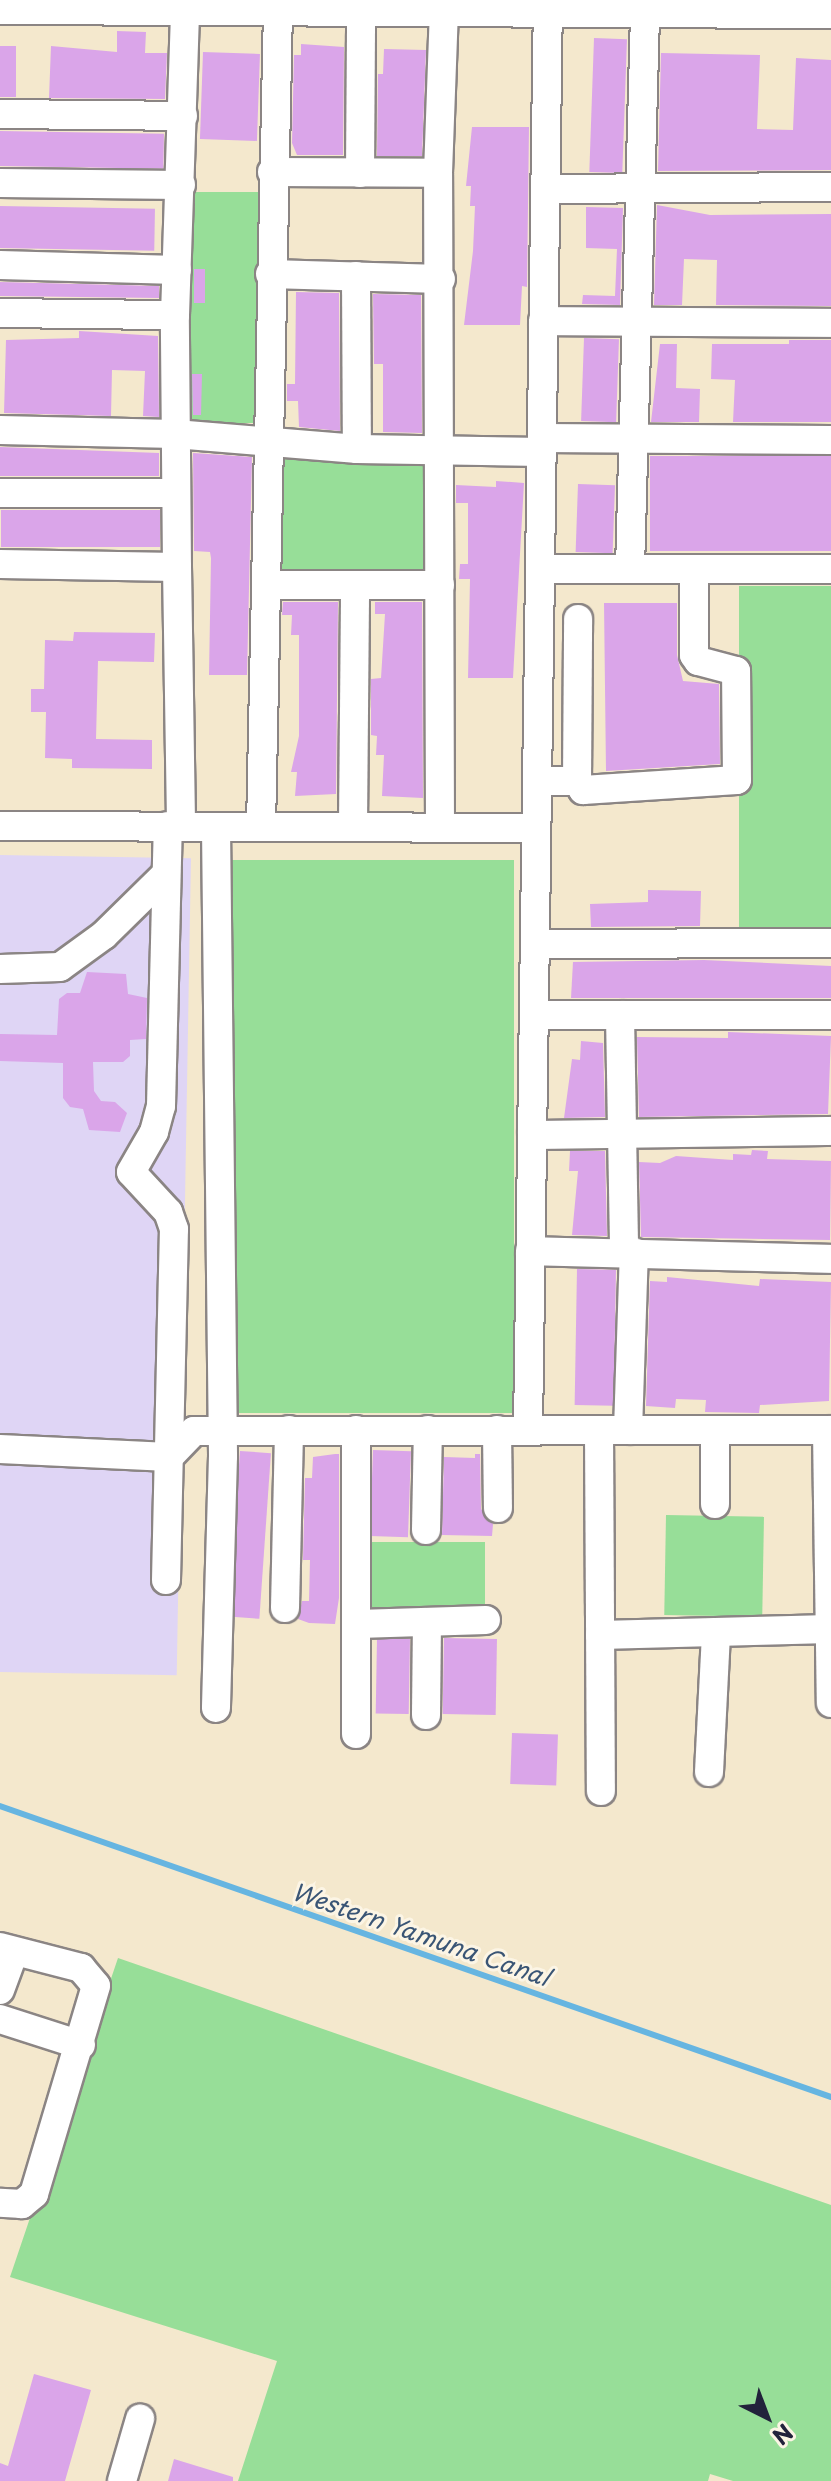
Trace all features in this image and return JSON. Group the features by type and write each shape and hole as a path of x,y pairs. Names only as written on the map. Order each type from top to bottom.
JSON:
{"street":[{"path":"528,1430 545,189 536,6"},
{"path":"0,10 198,7 444,13 536,6 645,13 831,14"},
{"path":"166,1580 174,1229 168,1212 131,1172 154,1132 161,1106 166,874 174,826 177,567 173,493 175,315 183,116 198,7"},
{"path":"261,827 266,585 265,441 278,11"},
{"path":"360,173 361,12"},
{"path":"440,828 441,279 438,173 444,13"},
{"path":"630,569 645,13"},
{"path":"0,114 183,116"},
{"path":"272,172 438,173"},
{"path":"0,183 181,185"},
{"path":"545,189 831,187"},
{"path":"0,265 177,270"},
{"path":"270,274 441,279"},
{"path":"356,276 357,449"},
{"path":"0,313 175,315"},
{"path":"543,321 831,323"},
{"path":"0,430 175,434 357,449 439,450 634,438 831,440"},
{"path":"0,493 173,493"},
{"path":"0,564 177,567"},
{"path":"540,569 831,569"},
{"path":"578,619 577,781 583,790 737,780 736,671 698,661 694,655 694,569"},
{"path":"266,585 440,585"},
{"path":"353,826 355,585"},
{"path":"537,781 577,781"},
{"path":"0,826 536,828"},
{"path":"216,827 223,1431 216,1708"},
{"path":"0,969 60,967 104,935 166,874"},
{"path":"535,944 831,943"},
{"path":"534,1015 831,1015"},
{"path":"620,1015 629,1252 628,1430"},
{"path":"532,1135 831,1131"},
{"path":"530,1251 831,1259"},
{"path":"285,1608 289,1430"},
{"path":"356,1430 356,1734"},
{"path":"426,1530 428,1430"},
{"path":"497,1430 498,1508"},
{"path":"599,1430 601,1791"},
{"path":"715,1430 715,1504"},
{"path":"0,1449 169,1457 194,1431 829,1430 831,1703"},
{"path":"358,1624 486,1620"},
{"path":"426,1715 427,1622"},
{"path":"600,1635 830,1629"},
{"path":"709,1772 716,1632"},
{"path":"0,1990 7,1949 90,1975 96,1986 81,2045 34,2194 22,2204 0,2203"},
{"path":"0,2019 81,2045"},
{"path":"122,2481 140,2419"}],"shaded area":[{"path":"0,855 191,858 177,1675 0,1672"}],"green space":[{"path":"185,192 260,192 260,423 185,423"},
{"path":"275,456 431,456 431,578 275,578"},
{"path":"739,586 831,586 831,927 739,927"},
{"path":"214,860 514,860 514,1413 214,1413"},
{"path":"666,1515 764,1517 762,1617 664,1615"},
{"path":"366,1542 485,1542 485,1615 366,1615"},
{"path":"118,1958 831,2205 831,2481 733,2481 710,2474 708,2481 238,2481 277,2361 10,2277"}],"building":[{"path":"117,31 146,32 145,53 167,53 165,99 49,98 51,46 117,52"},
{"path":"594,38 627,39 622,173 589,172"},
{"path":"301,44 344,47 343,155 297,155 292,143 294,55 301,55"},
{"path":"0,46 16,46 16,97 0,97"},
{"path":"384,49 426,50 422,156 377,156 378,74 383,74"},
{"path":"203,52 260,54 257,141 200,139"},
{"path":"661,53 760,55 757,129 793,130 796,58 831,60 831,170 658,171"},
{"path":"472,127 529,127 527,287 522,286 520,325 464,325 475,206 470,206 471,186 466,186"},
{"path":"0,131 164,134 163,169 0,166"},
{"path":"657,205 710,215 831,214 831,306 716,305 717,260 684,259 682,305 654,305"},
{"path":"0,206 155,209 154,251 0,248"},
{"path":"586,207 623,208 620,305 582,304 583,295 615,296 617,249 586,248"},
{"path":"194,269 205,269 205,303 194,303"},
{"path":"0,282 159,286 159,298 0,296"},
{"path":"296,292 339,293 340,431 299,427 298,401 287,401 287,384 295,384"},
{"path":"373,294 421,295 422,433 383,432 383,364 374,364"},
{"path":"79,331 158,336 159,417 143,416 145,371 112,370 111,416 4,413 6,340 79,338"},
{"path":"584,338 619,339 616,422 581,421"},
{"path":"789,340 831,340 831,422 733,422 735,380 711,379 712,344 789,344"},
{"path":"660,344 677,344 676,388 700,389 699,422 651,422"},
{"path":"192,374 202,374 201,415 193,415"},
{"path":"0,447 159,453 159,476 0,476"},
{"path":"193,453 252,457 247,675 209,675 211,558 210,552 194,551"},
{"path":"650,456 831,456 831,551 650,551"},
{"path":"496,481 524,483 513,678 468,678 470,579 459,579 460,564 468,564 468,503 456,503 456,485 496,487"},
{"path":"578,484 615,485 613,553 576,552"},
{"path":"1,510 160,510 160,547 1,547"},
{"path":"283,602 338,602 336,794 295,796 297,772 291,772 299,736 299,635 291,635 292,615 282,615"},
{"path":"375,602 422,602 423,798 382,796 384,755 376,755 377,736 371,735 371,679 381,678 385,614 375,614"},
{"path":"604,603 677,603 677,655 683,681 719,684 720,764 606,771"},
{"path":"74,632 155,633 154,662 98,661 96,739 152,740 152,769 72,768 72,759 45,758 46,712 31,712 31,689 44,689 45,640 73,641"},
{"path":"648,890 701,891 700,926 591,927 590,904 648,902"},
{"path":"704,960 831,966 831,998 571,998 573,962"},
{"path":"87,972 126,974 128,994 147,998 146,1039 130,1040 130,1056 123,1062 93,1062 94,1091 101,1101 115,1102 127,1113 120,1132 89,1130 83,1109 70,1107 63,1098 63,1063 0,1061 0,1034 57,1035 59,999 67,993 80,993"},
{"path":"728,1032 831,1036 828,1114 639,1117 637,1037 728,1038"},
{"path":"581,1041 603,1043 605,1117 564,1118 572,1059 580,1060"},
{"path":"752,1150 768,1151 767,1159 831,1161 830,1240 641,1237 639,1162 660,1163 676,1156 733,1160 733,1154 751,1155"},
{"path":"570,1151 605,1151 607,1236 572,1235 578,1171 569,1171"},
{"path":"577,1269 616,1270 614,1406 575,1405"},
{"path":"667,1277 759,1286 760,1279 831,1282 829,1401 760,1405 759,1413 705,1412 706,1400 676,1399 675,1408 646,1406 650,1281 667,1282"},
{"path":"373,1450 411,1451 408,1537 370,1536"},
{"path":"240,1451 271,1453 259,1619 228,1617"},
{"path":"339,1454 339,1598 335,1624 309,1623 298,1619 302,1601 309,1601 310,1560 303,1560 305,1478 312,1478 313,1457"},
{"path":"475,1454 480,1454 481,1509 493,1524 492,1536 442,1535 444,1457 475,1458"},
{"path":"377,1638 410,1639 409,1714 376,1713"},
{"path":"444,1638 497,1639 496,1715 443,1714"},
{"path":"512,1733 558,1735 556,1786 510,1784"},
{"path":"34,2374 91,2390 65,2481 0,2481 0,2463 8,2466"},
{"path":"174,2459 233,2477 233,2481 168,2481"}],"waterway":[{"name":"Western Yamuna Canal","path":"0,1806 831,2097"}]}
